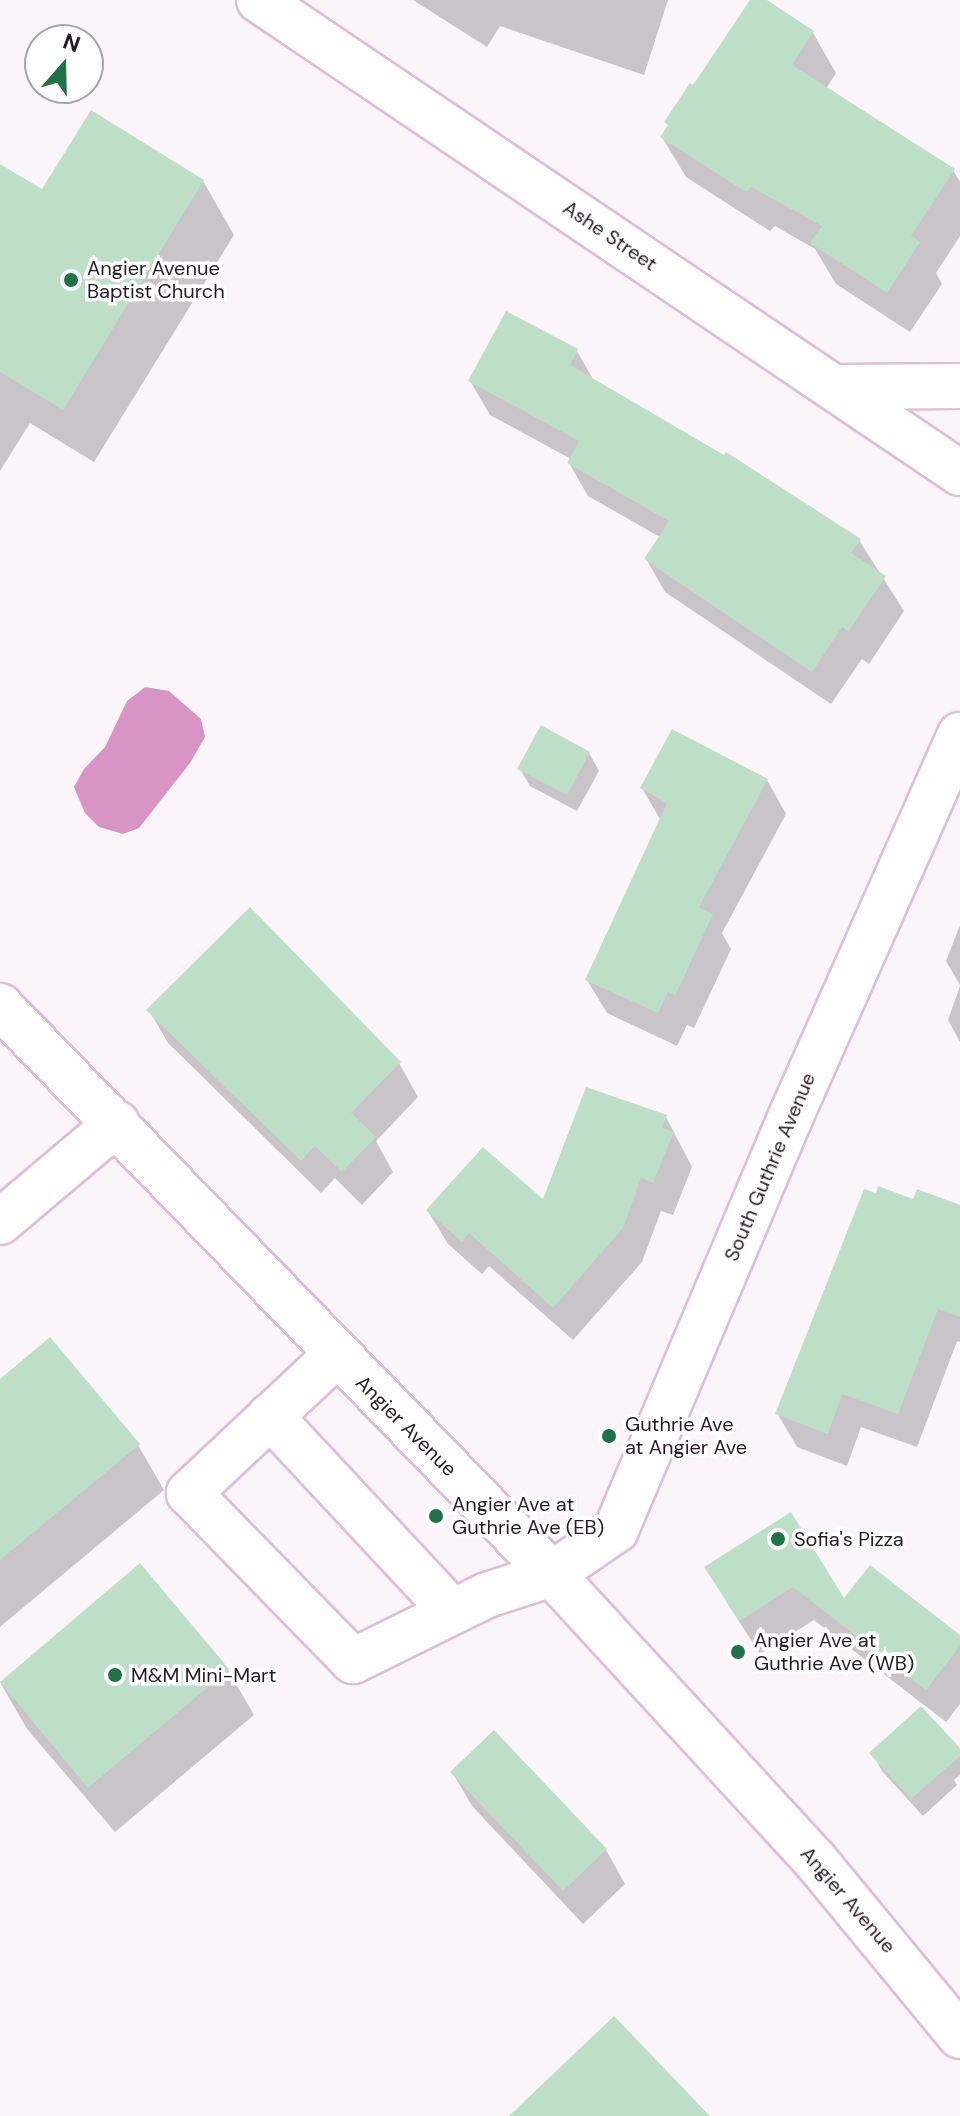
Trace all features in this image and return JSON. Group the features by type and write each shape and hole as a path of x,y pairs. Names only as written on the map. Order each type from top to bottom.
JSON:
{"street":[{"name":"Ashe Street","path":"259,0 960,473"},
{"path":"835,387 960,386"},
{"name":"South Guthrie Avenue","path":"270,1416 189,1493 353,1661 487,1595 552,1574 616,1530 790,1118 960,735"},
{"name":"Angier Avenue","path":"0,1006 552,1574 815,1860 960,2036"},
{"path":"0,1222 117,1123"},
{"path":"336,1355 270,1416 453,1612"}],"shaded area":[{"path":"145,687 169,691 201,719 205,737 190,763 139,828 123,834 99,827 85,813 74,787 84,769 105,747 127,701"}],"building":[{"path":"750,0 767,0 814,31 792,65 955,169 911,236 920,242 887,293 810,243 822,226 751,187 746,192 660,137 668,125 664,122"},
{"name":"Angier Avenue Baptist Church","path":"91,110 204,180 63,410 0,372 0,164 42,189"},
{"path":"506,311 578,349 570,365 724,455 726,452 861,539 851,553 886,576 849,631 842,627 812,672 644,559 669,521 567,463 579,441 468,381"},
{"path":"541,725 590,752 567,795 517,769"},
{"path":"672,729 768,779 699,907 713,914 675,996 668,992 658,1013 585,980 667,803 640,788"},
{"path":"250,907 401,1062 351,1113 376,1137 342,1172 315,1146 301,1161 146,1010"},
{"path":"586,1087 667,1115 662,1128 674,1132 653,1183 641,1178 623,1228 553,1308 469,1233 462,1242 426,1210 483,1147 543,1199"},
{"path":"878,1186 913,1199 917,1189 960,1205 960,1317 938,1309 898,1414 842,1394 828,1434 775,1414 864,1189 876,1193"},
{"path":"50,1337 140,1444 0,1560 0,1379"},
{"path":"791,1512 844,1598 870,1565 960,1635 960,1646 926,1690 793,1587 739,1621 704,1567"},
{"name":"M&M Mini-Mart","path":"140,1563 229,1669 88,1788 0,1682"},
{"path":"921,1706 960,1748 960,1756 911,1799 869,1753"},
{"path":"494,1730 607,1849 563,1891 450,1772"},
{"path":"614,2016 710,2116 509,2116"}],"place":[{"name":"Angier Avenue Baptist Church","path":"71,280"},
{"name":"Guthrie Ave at Angier Ave","path":"609,1436"},
{"name":"Angier Ave at Guthrie Ave (EB)","path":"436,1516"},
{"name":"Sofia's Pizza","path":"778,1539"},
{"name":"Angier Ave at Guthrie Ave (WB)","path":"738,1652"},
{"name":"M&M Mini-Mart","path":"115,1675"}]}
